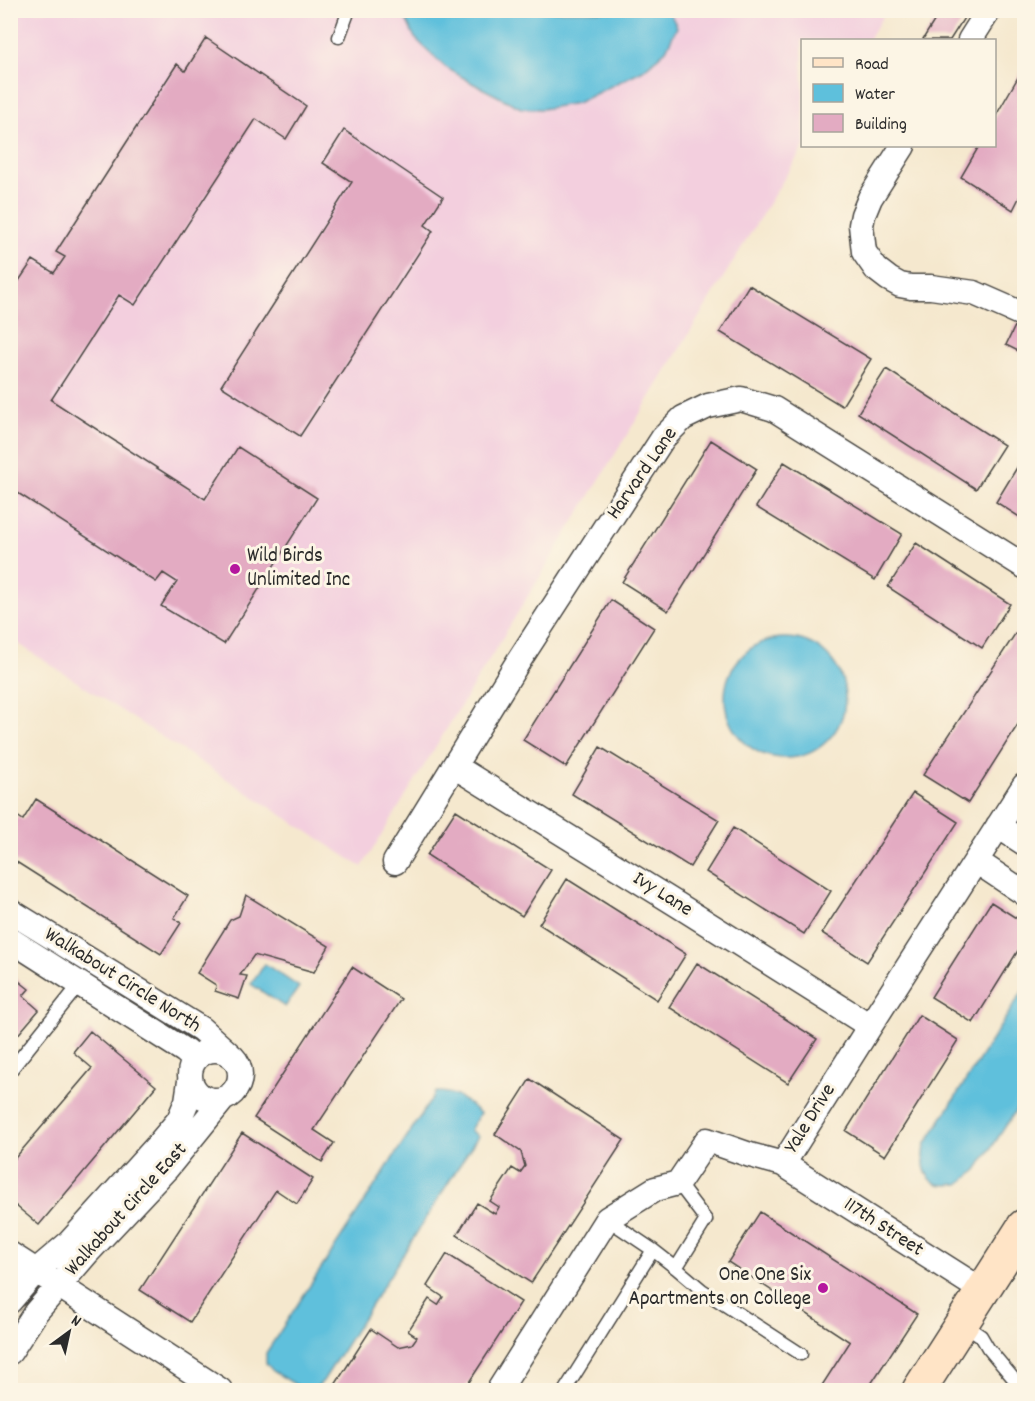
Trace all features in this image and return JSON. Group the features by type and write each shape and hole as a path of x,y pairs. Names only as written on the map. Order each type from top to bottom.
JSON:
{"main road":[{"path":"919,1390 983,1291 1016,1245"}],"street":[{"path":"971,39 989,10"},
{"path":"902,147 862,215 864,252 876,269 900,285 974,293 1024,315"},
{"name":"Harvard Lane","path":"395,862 518,662 663,438 683,418 708,406 741,399 774,409 1024,566"},
{"name":"Ivy Lane","path":"454,766 870,1026"},
{"name":"Yale Drive","path":"678,1183 707,1140 783,1164 1024,786"},
{"path":"998,826 1024,843"},
{"path":"976,861 1024,892"},
{"name":"Walkabout Circle North","path":"10,911 201,1029 230,1055"},
{"name":"Walkabout Circle North","path":"10,941 184,1051 192,1071"},
{"path":"215,1050 230,1055 239,1068 240,1075 239,1083 230,1095 215,1100 199,1095 194,1089 192,1071 200,1055 215,1050"},
{"name":"Walkabout Circle East","path":"10,1301 36,1271 69,1243 178,1120 188,1101 192,1071"},
{"name":"Walkabout Circle East","path":"10,1352 36,1312 88,1252 167,1168 223,1099"},
{"name":"117th Street","path":"783,1164 983,1291"},
{"path":"499,1390 607,1219 655,1189 678,1183"},
{"path":"10,1254 220,1390"}],"lane":[{"path":"339,37 349,10"},
{"path":"10,1071 80,984 94,963"},
{"path":"676,1268 706,1220 678,1183"},
{"path":"607,1219 653,1250 702,1290 801,1354"},
{"path":"565,1390 653,1250"},
{"path":"962,1324 981,1336 1023,1390"}],"shaded area":[{"path":"10,11 886,11 869,39 801,39 801,147 803,147 362,867 11,639"}],"water":[{"path":"402,11 669,11 677,27 666,50 643,70 577,103 542,109 521,108 445,67 415,38"},
{"path":"785,638 808,642 828,655 841,675 845,698 841,721 828,741 808,754 785,758 762,754 742,741 729,721 725,698 729,675 742,655 762,642"},
{"path":"265,964 299,987 285,1007 251,984"},
{"path":"1024,989 1024,1098 977,1170 959,1184 938,1184 932,1181 924,1167 925,1145"},
{"path":"436,1092 455,1095 480,1113 470,1130 478,1136 323,1381 314,1390 304,1390 273,1371 266,1363 266,1353"}],"building":[{"path":"941,10 969,10 951,39 923,39"},
{"path":"206,38 306,106 286,139 256,119 135,305 119,295 51,400 205,499 238,447 317,498 224,644 161,606 177,582 163,573 156,582 10,488 10,294 33,260 54,273 65,257 56,252 177,64 185,71"},
{"path":"1024,67 1024,188 1013,210 961,177 978,147 996,147 996,116"},
{"path":"344,130 443,197 425,225 433,231 300,436 221,386 352,182 323,163"},
{"path":"749,285 871,359 842,406 720,332"},
{"path":"1017,322 1024,326 1024,354 1006,345"},
{"path":"886,369 1004,445 976,489 858,413"},
{"path":"711,440 757,469 668,611 622,582"},
{"path":"1024,456 1024,520 996,502"},
{"path":"784,462 902,534 875,580 756,507"},
{"path":"916,543 1010,604 982,648 888,587"},
{"path":"611,600 654,628 566,767 523,740"},
{"path":"1015,634 1024,640 1024,715 968,803 923,775"},
{"path":"600,747 719,820 690,867 572,794"},
{"path":"913,793 958,822 867,962 822,933"},
{"path":"36,799 188,896 174,918 181,923 161,954 10,858 10,825 17,816 23,820"},
{"path":"456,810 551,870 522,916 427,855"},
{"path":"733,828 831,891 804,934 706,872"},
{"path":"567,879 686,954 657,1000 539,924"},
{"path":"246,895 329,946 314,972 254,955 240,975 247,976 239,999 215,991 216,985 197,973 230,920 239,916"},
{"path":"991,902 1024,923 1024,941 973,1023 931,997"},
{"path":"697,963 817,1039 788,1083 669,1007"},
{"path":"352,967 401,999 314,1130 334,1143 322,1162 254,1118"},
{"path":"10,974 29,989 23,996 39,1010 10,1044"},
{"path":"919,1015 958,1040 885,1156 846,1131"},
{"path":"90,1031 156,1086 39,1225 10,1201 10,1164 92,1068 73,1052"},
{"path":"530,1079 624,1140 531,1283 457,1235 477,1203 495,1214 499,1207 490,1201 512,1168 520,1173 525,1166 521,1152 495,1134"},
{"path":"242,1133 313,1179 297,1204 276,1190 190,1322 140,1290"},
{"name":"One One Six Apartments on College","path":"760,1212 917,1314 867,1390 819,1390 850,1342 728,1262"},
{"path":"447,1254 521,1302 464,1390 344,1390 335,1385 371,1329 398,1347 412,1344 417,1337 408,1331 429,1299 438,1305 443,1297 427,1286"}],"place":[{"name":"Wild Birds Unlimited Inc","path":"235,569"},
{"name":"One One Six Apartments on College","path":"823,1288"}]}
